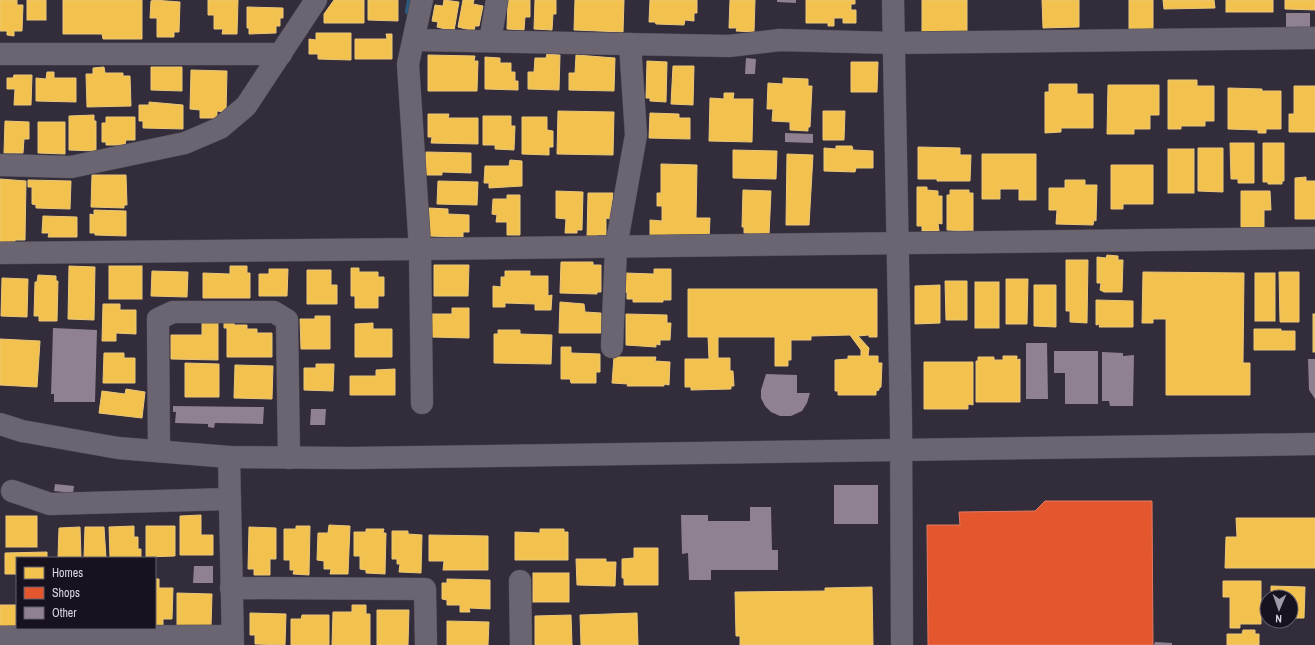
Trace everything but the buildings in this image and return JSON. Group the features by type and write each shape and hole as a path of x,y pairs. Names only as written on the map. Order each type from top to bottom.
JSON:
{"street":[{"path":"0,165 72,166 185,143 220,128 246,106 316,0"},
{"path":"422,0 408,64 420,249 422,402"},
{"path":"490,40 497,0"},
{"path":"893,0 899,244 902,645"},
{"path":"414,40 490,40 729,46 780,40 894,43 1315,38"},
{"path":"612,347 616,247 636,135 630,44"},
{"path":"0,54 281,54"},
{"path":"0,253 899,244 1315,238"},
{"path":"159,451 158,319 173,312 274,312 287,320 289,458"},
{"path":"0,424 22,431 111,446 230,458 901,448 1315,444"},
{"path":"0,637 232,641 230,458"},
{"path":"12,491 50,504 230,499"},
{"path":"520,581 521,645"},
{"path":"231,588 425,589 426,645"}],"waterway":[{"path":"409,11 411,0"}]}
